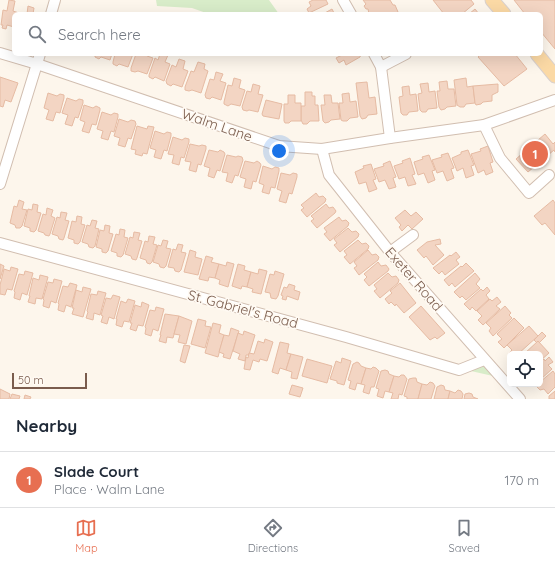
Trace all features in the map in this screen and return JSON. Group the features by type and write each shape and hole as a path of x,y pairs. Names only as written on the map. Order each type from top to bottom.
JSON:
{"main road":[{"path":"492,0 502,12"},
{"path":"539,56 555,76"}],"street":[{"path":"52,12 55,0"},
{"path":"343,0 350,12"},
{"name":"Walm Lane","path":"0,53 37,64 279,146 322,150 390,138 484,125 503,115 555,100"},
{"path":"0,184 39,56"},
{"path":"375,56 381,67 390,138"},
{"path":"381,67 402,56"},
{"path":"484,125 500,158 529,193 549,176"},
{"name":"Exeter Road","path":"322,150 329,175 390,252 520,399"},
{"path":"390,252 413,235"},
{"name":"St. Gabriel's Road","path":"0,242 346,337 459,370 484,360"}],"green space":[{"path":"156,0 269,0 278,12 203,12 192,8 157,6"},
{"path":"481,362 493,376 462,369"}],"building":[{"path":"9,0 15,1 13,11 16,12 12,12 12,26 7,25 6,29 2,28 3,25 1,25 3,10 7,11"},
{"path":"313,0 326,0 328,4 308,12 307,9 311,6 309,2"},
{"path":"363,0 390,0 393,5 395,5 398,12 369,12 368,9 364,6 366,4"},
{"path":"433,0 471,0 474,4 464,12 442,12"},
{"path":"514,0 555,0 555,49 543,34 543,12 523,12"},
{"path":"28,6 34,8 33,12 27,12"},
{"path":"332,9 334,12 327,12"},
{"path":"95,56 111,56 110,60"},
{"path":"114,56 132,56 128,67 119,64 117,66 113,64"},
{"path":"135,56 147,56 153,58 147,74 138,71 131,71"},
{"path":"159,56 168,56 165,62 170,64 164,81 155,77 153,79 149,77 155,58 158,60"},
{"path":"340,56 360,56 346,65 344,60 339,63 336,58"},
{"path":"517,56 527,69 504,86 478,57"},
{"path":"179,59 185,61 183,69 188,71 182,87 173,84 171,86 167,84 166,81 172,65 176,67"},
{"path":"198,62 205,64 204,69 208,71 201,93 192,90 185,90 191,71 194,72"},
{"path":"216,72 223,74 220,81 226,83 221,100 212,97 210,99 206,98 205,95 210,79 214,80"},
{"path":"0,77 18,83 11,102 5,100 3,107 0,106"},
{"path":"234,78 241,80 239,88 245,90 240,106 231,104 228,106 224,104 224,102 228,85 232,86"},
{"path":"466,78 467,87 473,86 475,103 466,104 464,107 460,107 457,105 454,80"},
{"path":"447,81 448,89 454,89 456,106 447,107 441,110 439,107 437,91 440,91 439,82"},
{"path":"367,82 369,98 375,97 377,114 368,115 366,118 362,119 360,116 356,83"},
{"path":"428,83 429,92 435,91 437,108 428,109 426,112 422,112 420,110 418,94 422,93 420,84"},
{"path":"253,84 260,86 258,94 263,95 258,112 243,110 242,107 247,91 251,92"},
{"path":"498,84 498,92 492,95 492,101 483,102 476,105 473,86"},
{"path":"409,86 410,95 416,94 418,111 409,112 407,115 403,115 401,113 399,97 403,96 402,87"},
{"path":"305,92 312,92 312,96 315,96 315,105 318,105 319,121 310,121 307,124 303,124 301,120 301,106 305,106"},
{"path":"48,93 57,96 60,94 64,95 60,113 56,112 53,121 46,119 49,110 44,108"},
{"path":"349,93 350,102 356,101 358,117 343,121 341,120 339,103 343,103 342,94"},
{"path":"288,95 295,95 295,103 301,103 301,121 291,121 289,123 285,123 284,121 284,104 288,104"},
{"path":"324,95 331,95 332,103 338,103 340,119 331,120 325,123 323,121 321,105 325,105"},
{"path":"67,98 76,101 79,99 83,100 78,118 75,117 72,126 65,124 68,115 62,113"},
{"path":"266,100 282,104 279,119 263,116 262,114"},
{"path":"84,105 93,108 96,106 100,108 96,125 92,124 89,133 82,131 85,122 80,120"},
{"path":"102,112 111,115 114,113 118,114 114,132 111,131 108,140 101,138 103,131 97,129"},
{"path":"119,119 128,122 131,120 135,121 136,124 131,139 128,138 125,147 118,145 120,138 114,136"},
{"path":"137,126 147,129 148,126 154,127 147,154 143,153 142,156 135,154 136,150 131,149"},
{"path":"155,131 164,134 167,132 171,133 167,151 164,150 161,159 154,157 156,150 150,148"},
{"path":"545,134 553,144 555,142 555,152 554,150 528,172 516,159"},
{"path":"173,137 182,140 185,138 189,139 184,158 181,157 179,165 172,163 174,155 168,154"},
{"path":"190,144 206,146 201,165 198,164 196,172 189,170 191,162 185,161"},
{"path":"488,146 493,162 490,163 493,172 486,175 484,170 478,173 471,154 481,151 480,149"},
{"path":"209,150 218,152 220,150 225,154 220,171 217,170 214,178 208,176 210,168 204,166"},
{"path":"468,150 474,165 471,166 474,175 466,178 463,168 457,171 452,158 461,154 461,152"},
{"path":"448,153 454,168 451,169 454,178 447,181 443,171 437,173 432,160 442,157 441,155"},
{"path":"227,155 242,157 243,160 238,176 235,175 232,183 226,181 228,173 222,172"},
{"path":"429,155 435,170 432,171 435,180 428,183 424,173 418,175 414,162"},
{"path":"410,158 415,174 412,175 416,184 408,186 405,177 399,179 394,166 403,163 402,161"},
{"path":"245,161 254,163 257,161 261,165 256,182 253,181 251,189 244,187 246,179 240,177"},
{"path":"390,161 396,177 393,178 396,187 389,189 385,180 379,182 374,169 384,166 383,164"},
{"path":"371,164 376,179 373,180 377,189 369,192 366,182 359,184 355,172 364,168 363,166"},
{"path":"263,166 272,169 275,167 279,168 275,188 271,187 269,194 262,192 264,185 259,183"},
{"path":"281,173 290,175 293,173 297,174 292,194 289,193 286,203 279,201 282,191 277,189"},
{"path":"316,193 319,197 323,196 326,199 325,202 307,217 301,210 304,208 301,205"},
{"path":"19,200 24,202 22,209 27,210 22,226 20,228 16,228 15,225 10,223 14,206 17,207"},
{"path":"553,200 555,203 555,235 545,223 542,225 534,216"},
{"path":"33,204 38,205 37,212 41,213 34,232 30,231 30,228 24,226 28,209 32,210"},
{"path":"326,204 329,208 333,207 336,211 317,228 311,221 314,219 311,216"},
{"path":"47,208 53,210 51,216 55,218 49,236 38,231 43,214 46,215"},
{"path":"405,210 411,216 416,212 423,219 412,229 408,225 402,231 399,227 401,225 395,218"},
{"path":"61,212 67,213 65,220 69,221 63,240 52,234 57,217 60,218"},
{"path":"77,216 82,217 81,224 85,225 78,244 74,243 74,240 68,238 72,221 76,222"},
{"path":"339,217 342,221 346,220 349,223 348,226 330,241 324,234 327,232 324,228"},
{"path":"92,220 97,221 95,228 99,229 95,246 93,248 82,242 87,225 90,226"},
{"path":"105,225 110,226 109,233 113,234 106,253 102,252 102,249 96,247 100,230 104,231"},
{"path":"348,228 352,232 356,231 359,234 358,237 340,252 334,245 337,243 334,239"},
{"path":"120,229 125,230 124,237 128,238 121,257 117,256 117,253 111,251 116,234 119,235"},
{"path":"134,232 140,233 138,240 142,241 136,260 125,254 130,237 133,238"},
{"path":"149,236 155,237 153,244 157,245 150,264 147,263 146,260 140,258 145,241 148,242"},
{"path":"440,239 441,244 435,245 444,255 433,265 426,256 424,258 417,250 427,242"},
{"path":"163,240 168,241 166,248 171,249 164,268 153,262 158,245 161,246"},
{"path":"358,240 362,244 366,243 369,246 368,249 350,264 344,257 347,255 344,251"},
{"path":"178,244 183,245 181,252 186,253 179,272 175,271 174,268 168,267 173,249 176,250"},
{"path":"190,250 196,252 195,257 202,259 198,275 184,272"},
{"path":"368,250 372,255 376,254 379,257 378,260 359,275 354,268 357,266 354,262"},
{"path":"456,252 460,257 456,260 459,264 445,275 442,271 439,274 433,268 450,255 451,256"},
{"path":"206,256 213,258 211,262 219,264 215,278 209,277 208,281 199,279"},
{"path":"227,262 234,264 228,287 219,284 220,280 215,278 219,264 226,266"},
{"path":"378,262 381,266 386,265 389,269 369,286 364,280 367,277 364,274"},
{"path":"466,263 474,271 455,287 452,283 449,286 444,280"},
{"path":"0,264 4,266 0,279"},
{"path":"238,264 245,266 244,270 251,272 247,287 242,286 241,289 232,286"},
{"path":"11,267 18,269 12,290 7,289 5,295 0,294 0,285 4,269 10,271"},
{"path":"259,269 267,271 261,294 252,292 253,289 247,287 251,272 258,274"},
{"path":"25,271 33,273 27,295 22,293 20,300 14,298 14,291 19,274 24,275"},
{"path":"275,271 284,274 276,299 271,298 270,293 265,292 270,274 274,275"},
{"path":"388,273 392,277 396,276 399,280 398,283 380,298 374,291 377,289 374,285"},
{"path":"475,273 480,279 476,284 480,288 466,300 462,296 460,298 454,292"},
{"path":"40,275 48,277 42,299 36,298 35,304 28,302 33,278 39,280"},
{"path":"54,279 62,281 56,303 51,301 49,308 43,306 43,299 48,282 53,283"},
{"path":"70,283 77,285 71,307 66,305 64,312 58,310 58,303 63,286 68,287"},
{"path":"400,283 416,303 404,313 396,304 395,306 391,302 389,304 385,299 392,293 390,291"},
{"path":"289,284 295,286 294,290 300,292 298,300 287,296 286,300 282,299 283,296 281,295 284,287 287,288"},
{"path":"83,287 91,289 83,317 72,314 74,308 72,308 76,290 82,292"},
{"path":"487,287 490,291 486,295 489,299 476,311 472,307 470,310 464,304 481,289 483,291"},
{"path":"98,291 106,293 100,315 94,313 93,320 86,318 91,294 97,295"},
{"path":"113,295 120,297 114,319 109,317 107,324 101,322 103,316 101,315 106,298 111,299"},
{"path":"497,297 501,302 496,306 500,309 483,325 478,320 482,316 477,311 490,299 492,301"},
{"path":"128,299 135,301 129,322 124,321 122,327 116,325 116,319 121,301 126,303"},
{"path":"142,302 149,305 143,326 138,325 136,331 130,329 132,323 130,323 135,305 141,307"},
{"path":"421,306 445,333 437,339 435,337 430,340 409,317"},
{"path":"505,306 511,313 509,315 512,318 493,336 489,331 491,328 486,323"},
{"path":"156,307 164,309 158,331 153,329 151,336 145,334 145,327 150,310 155,311"},
{"path":"165,314 179,316 173,338 167,337 166,343 159,341"},
{"path":"179,316 192,321 186,344 178,342 180,335 174,334"},
{"path":"514,318 524,328 504,348 498,342 502,339 497,334"},
{"path":"198,319 206,321 205,326 211,327 205,348 191,344"},
{"path":"213,323 221,325 219,333 224,335 218,357 205,353"},
{"path":"529,326 538,336 521,351 511,351 512,350 507,345"},
{"path":"231,328 239,331 230,359 223,357 224,354 219,352 224,335 229,336"},
{"path":"244,331 255,335 249,355 246,355 245,361 238,359 240,354 233,351 238,333 243,335"},
{"path":"542,332 546,336 539,343 538,341 537,343 534,340"},
{"path":"265,339 273,342 267,361 260,359 259,362 253,360 250,370 244,369 246,357 248,358 249,353 254,354 258,341 264,343"},
{"path":"538,341 549,353 543,358 543,351 527,351"},
{"path":"280,342 289,344 287,353 291,354 286,370 280,368 278,374 272,372"},
{"path":"184,345 190,346 185,363 180,361"},
{"path":"291,354 303,357 297,379 291,378 292,372 286,370"},
{"path":"549,357 553,362 548,365 552,369 543,377 543,360 545,361"},
{"path":"342,358 351,361 344,385 330,379 336,361 341,363"},
{"path":"307,359 332,366 327,383 302,376"},
{"path":"357,362 366,368 361,384 357,383 355,390 349,388 351,381 348,380 353,364"},
{"path":"373,367 379,371 374,387 371,387 369,394 363,392 365,385 361,384 366,368 371,369"},
{"path":"385,370 394,376 389,392 385,391 383,398 377,396 379,389 376,388 381,371"},
{"path":"553,371 555,374 555,387 548,394 544,389 540,390 537,387 543,387 543,379"},
{"path":"404,375 407,379 402,395 399,394 398,399 391,399 393,393 389,392 394,376 399,377"},
{"path":"416,378 417,382 422,384 418,399 407,399 407,397 404,396 409,379"},
{"path":"430,382 435,386 431,399 418,399 422,384 427,385"},
{"path":"292,385 303,388 300,397 289,394"},
{"path":"441,385 444,386 445,390 450,391 448,399 434,399 437,387"},
{"path":"0,389 10,394 9,399 0,399"},
{"path":"458,390 463,394 462,399 448,399 450,391 455,393"},
{"path":"555,391 555,399 549,399 549,396"},
{"path":"469,393 478,399 464,399 465,394"},
{"path":"12,394 20,396 19,399 10,399"},
{"path":"25,395 31,397 30,399 24,399"}],"place":[{"name":"Slade Court","path":"535,154"}]}
